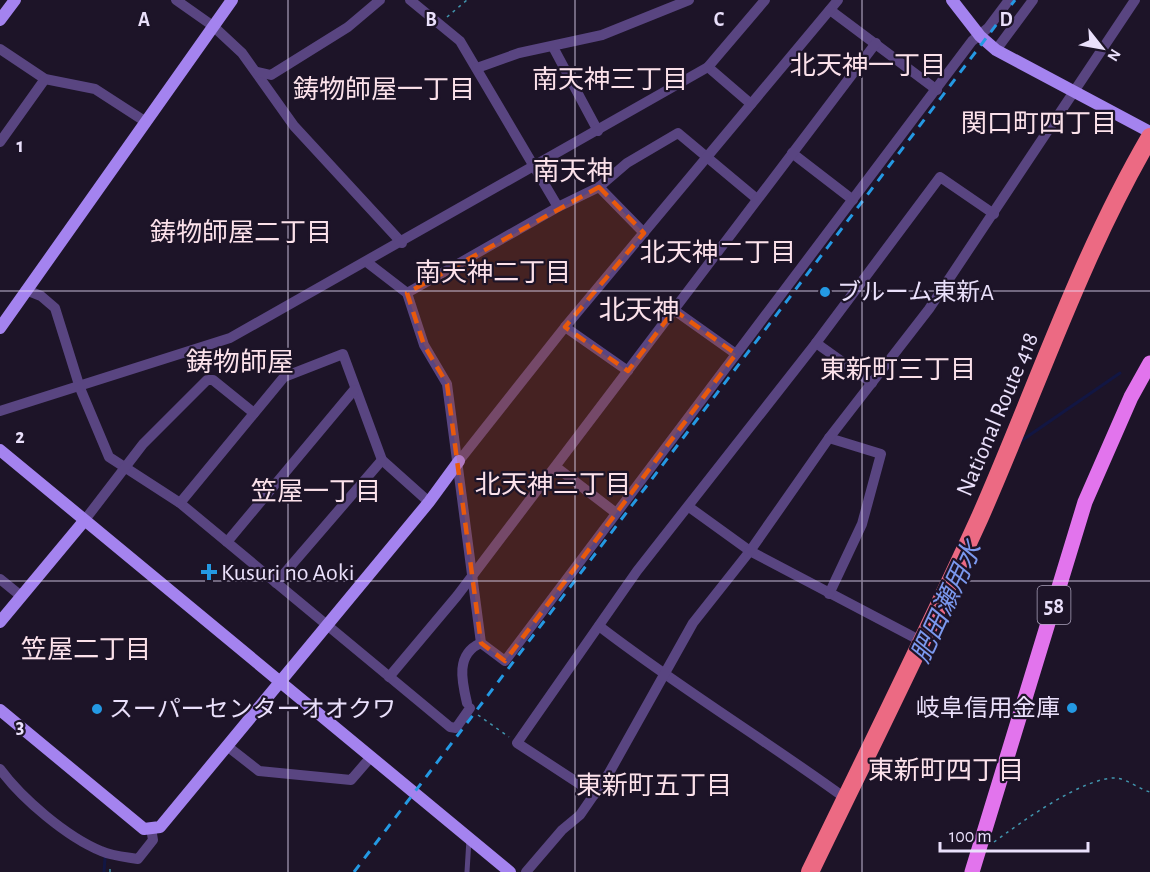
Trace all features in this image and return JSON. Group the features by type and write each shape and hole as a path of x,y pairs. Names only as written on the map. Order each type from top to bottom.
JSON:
{"highway":[{"name":"National Route 418","path":"810,872 980,516 1123,183 1150,137"}],"main road":[{"name":"58","path":"972,872 1085,502 1131,397 1150,363"}],"street":[{"path":"0,20 15,0"},
{"path":"176,0 213,26 242,52 294,126 402,243"},
{"path":"0,328 232,0"},
{"path":"258,72 270,75 348,27 380,0"},
{"path":"410,0 460,41 536,166 558,207"},
{"path":"477,68 519,53 602,35 689,0"},
{"path":"0,411 80,388 230,338 368,263 708,67 765,0"},
{"path":"0,710 144,829 160,827 429,502 565,327 838,0"},
{"path":"952,0 980,36 996,50 1150,132"},
{"path":"368,263 407,293 424,345 447,384 459,461 481,643 505,661 972,41 980,36 1009,0"},
{"path":"996,50 1033,0"},
{"path":"526,872 561,830 580,815 595,794 693,622 750,551 829,438 929,309 1135,0"},
{"path":"830,10 937,90"},
{"path":"389,677 556,467 876,43"},
{"path":"553,47 598,131"},
{"path":"0,49 45,79 95,89 146,122"},
{"path":"708,67 751,104"},
{"path":"0,142 45,79"},
{"path":"407,293 558,207 599,187 627,163 678,133 757,199"},
{"path":"792,153 854,200"},
{"path":"595,794 517,743 637,571 816,343 940,177 994,214"},
{"path":"599,187 644,233"},
{"path":"26,290 41,296 55,308 80,388 109,457 180,503 450,727 456,728 469,705 461,675 465,658 473,646 481,643"},
{"path":"674,310 736,354"},
{"path":"565,327 628,370"},
{"path":"816,343 872,383"},
{"path":"180,503 284,377 343,354 354,390 382,460 429,502"},
{"path":"0,622 84,520 142,444 207,380 213,380 254,413"},
{"path":"227,542 354,390"},
{"path":"829,438 881,454 862,524 829,594"},
{"path":"0,450 278,683 510,872"},
{"path":"276,583 382,460"},
{"path":"556,467 616,513"},
{"path":"689,507 750,551 921,641"},
{"path":"0,579 21,596"},
{"path":"599,626 663,676 804,768 845,798"},
{"path":"227,746 259,771 351,780 370,758"},
{"path":"0,769 11,784 69,832 102,852 138,860 153,840 151,828"}],"lane":[{"path":"467,872 469,837"}],"path":[{"path":"440,25 467,0"},
{"path":"469,705 517,743"},
{"path":"994,842 1038,811 1095,783 1118,778 1150,792"}],"highlighted area":[{"path":"599,187 644,233 565,327 628,371 674,310 736,354 505,661 481,643 447,384 424,345 407,293"}],"waterway":[{"name":"肥田瀬用水","path":"1021,441 1120,373"},
{"path":"104,872 105,858"}],"railway":[{"path":"354,872 1015,0"}],"place":[{"name":"ブルーム東新A","path":"825,292"},
{"name":"Kusuri no Aoki","path":"209,572"},
{"name":"岐阜信用金庫","path":"1072,708"},
{"name":"スーパーセンターオオクワ","path":"97,709"}],"district":[{"name":"北天神一丁目","path":"868,65"},
{"name":"南天神三丁目","path":"610,79"},
{"name":"鋳物師屋一丁目","path":"384,89"},
{"name":"関口町四丁目","path":"1039,123"},
{"name":"南天神","path":"573,171"},
{"name":"鋳物師屋二丁目","path":"241,232"},
{"name":"北天神二丁目","path":"718,252"},
{"name":"南天神二丁目","path":"493,272"},
{"name":"北天神","path":"639,310"},
{"name":"鋳物師屋","path":"240,362"},
{"name":"東新町三丁目","path":"898,369"},
{"name":"北天神三丁目","path":"553,484"},
{"name":"笠屋一丁目","path":"316,491"},
{"name":"笠屋二丁目","path":"86,649"},
{"name":"東新町四丁目","path":"946,770"},
{"name":"東新町五丁目","path":"654,785"}]}
